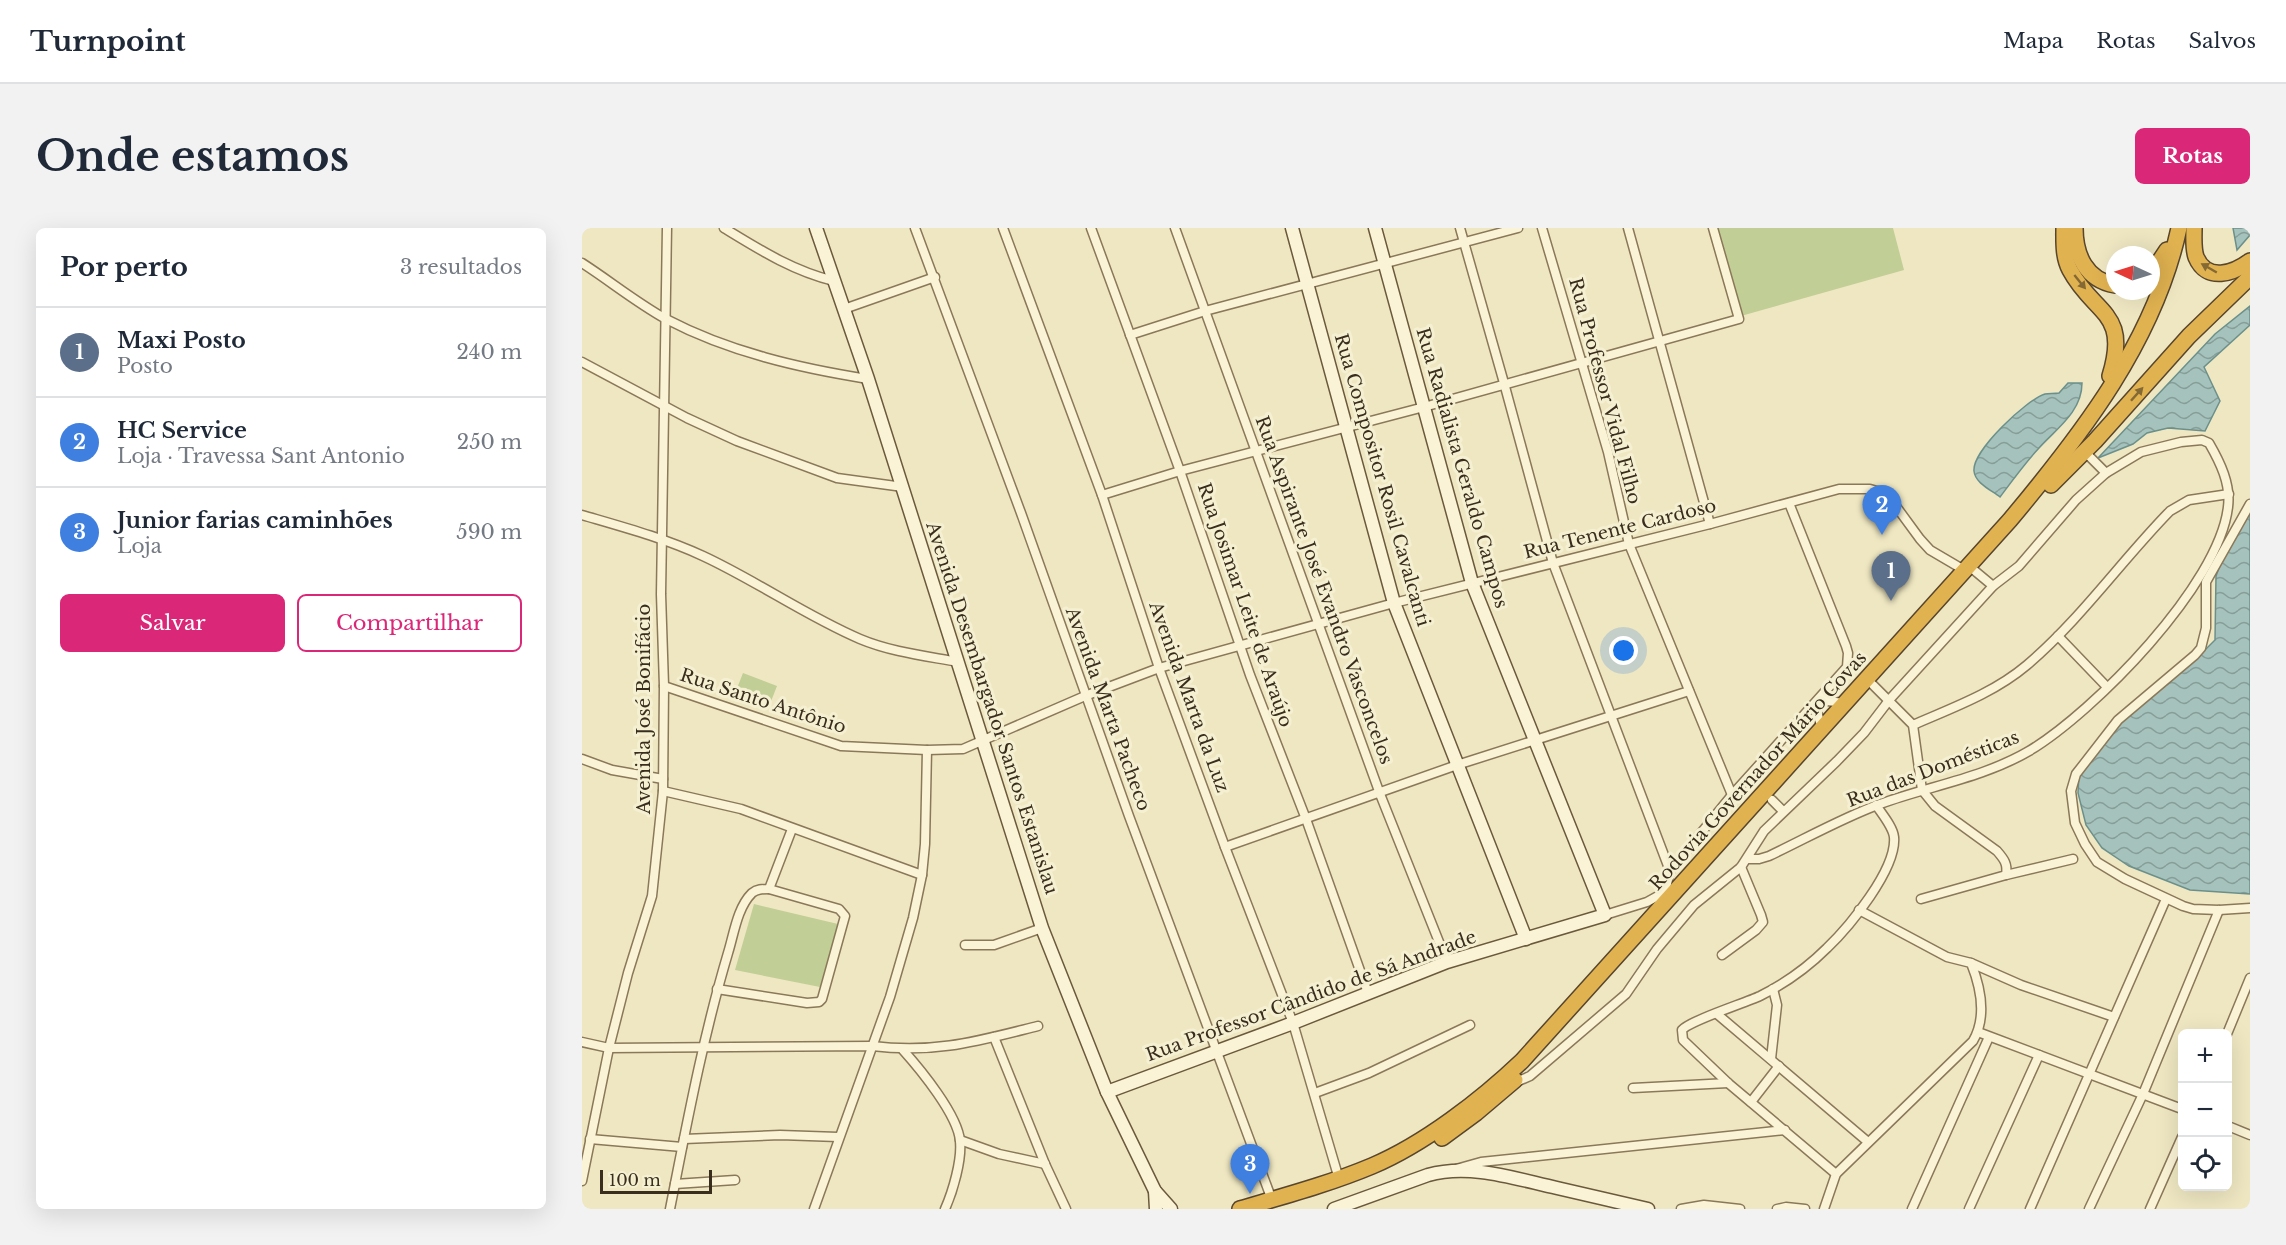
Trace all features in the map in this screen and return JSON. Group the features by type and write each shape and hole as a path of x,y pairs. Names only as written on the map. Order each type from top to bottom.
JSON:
{"highway":[{"path":"2064,228 2064,249 2070,269 2105,311 2113,326 2116,339 2113,366 2097,408"},
{"path":"2075,228 2079,257 2086,269 2098,279 2106,282"},
{"path":"2194,228 2195,255 2205,268 2218,274 2225,274 2241,268 2250,261"},
{"path":"2160,261 2182,230"},
{"path":"2068,467 2119,392 2142,349 2166,298 2182,230"},
{"name":"Rodovia Governador Mário Covas","path":"1240,1209 1347,1187 1400,1164 1451,1132 1511,1084 1564,1030 1874,685 2047,475 2097,408 2120,371 2144,325 2182,230"},
{"path":"2068,467 2189,336 2250,277"},
{"name":"Rodovia Governador Mário Covas","path":"1273,1204 1372,1166 1404,1151 1437,1130 1514,1068 1668,895 2068,467"}],"street":[{"name":"Avenida José Bonifácio","path":"582,1181 609,1048 628,973 652,896 663,791 662,539 667,228"},
{"path":"724,228 777,260 834,281"},
{"name":"Avenida Desembargador Santos Estanislau","path":"816,228 903,487 1042,928 1107,1092 1155,1191 1172,1209"},
{"name":"Avenida Marta Pacheco","path":"915,228 1273,1204"},
{"name":"Avenida Marta da Luz","path":"1003,228 1102,495 1159,668 1293,1023 1339,1179"},
{"name":"Rua Josimar Leite de Araújo","path":"1091,228 1180,471 1261,705 1306,819 1368,993"},
{"name":"Rua Aspirante José Evandro Vasconcelos","path":"1175,228 1257,451 1317,624 1380,794 1447,962"},
{"name":"Rua Compositor Rosil Cavalcanti","path":"1292,228 1394,603 1526,939"},
{"name":"Rua Radialista Geraldo Campos","path":"1375,228 1472,583 1605,915"},
{"path":"1460,228 1553,563 1671,871 1668,895"},
{"path":"1130,335 1205,311 1518,228"},
{"name":"Rua Professor Vidal Filho","path":"1542,228 1608,452 1629,544 1732,795"},
{"path":"1628,228 1710,524"},
{"path":"1102,495 1180,471 1739,319 1713,228"},
{"path":"582,262 665,318 700,334 772,360 816,371 868,379"},
{"path":"844,309 934,277"},
{"path":"582,362 687,418 737,441 816,471 856,482 903,487"},
{"name":"Rua das Domésticas","path":"1748,859 1759,859 1769,855 1876,805 1996,766 2027,752 2060,730 2107,687 2150,642 2199,579 2217,547 2228,507 2229,494 2225,477 2210,443 2202,441 2172,443 2141,452 2106,473"},
{"path":"1511,1084 1530,1076 1621,999 1657,949 1694,905 1741,867 1764,831 1837,761 1993,586 2019,566 2076,500 2106,473 2084,451"},
{"name":"Rua Tenente Cardoso","path":"1159,668 1394,603 1710,524 1839,489 1857,488 1882,491 1893,500 1920,540 1930,550 1970,570"},
{"path":"1913,724 1975,697 2026,666 2092,600 2170,511 2189,500 2229,494"},
{"path":"1671,871 1732,795 1847,667 1848,653 1789,503"},
{"path":"2250,504 2205,582 2206,628 2201,648 2118,720 2076,774 2072,785 2075,823 2097,862 2116,875 2193,909 2250,909"},
{"path":"582,515 662,539 753,581 863,640 911,653 958,662"},
{"path":"1970,570 1993,586"},
{"path":"2058,636 2107,687"},
{"name":"Rua Santo Antônio","path":"664,686 842,746 927,750 963,748 1085,696 1159,668"},
{"path":"1874,685 1913,724 1922,790 1935,806 1997,850 2006,860 2006,875"},
{"path":"1225,847 1457,765 1689,691"},
{"path":"1817,702 1845,703"},
{"path":"1817,702 1822,729"},
{"path":"814,1209 900,966 913,918 922,875 925,844 927,750"},
{"path":"582,759 621,772 663,778"},
{"path":"663,791 741,809 922,875"},
{"path":"1772,800 1783,811"},
{"path":"1836,1174 1728,1083 1683,1040 1682,1030 1686,1026 1773,989 1825,950 1878,885 1893,846 1893,833 1876,805"},
{"path":"769,889 792,829"},
{"path":"1921,899 2073,859"},
{"path":"1722,955 1756,930 1763,922 1741,867"},
{"path":"670,1209 717,989 745,902 756,890 769,889 839,909 845,916 825,992 819,1002 807,1003 717,989"},
{"name":"Rua Professor Cândido de Sá Andrade","path":"1107,1092 1293,1023 1447,962 1668,895"},
{"path":"2030,1209 2166,899"},
{"path":"1859,910 1947,957 1971,963 2020,985 2114,1017"},
{"path":"2089,1209 2143,1094 2219,910"},
{"path":"965,945 994,945 1042,928"},
{"path":"1824,1209 1836,1174 1964,1050 1978,1032 1982,1015 1978,986 1971,963"},
{"path":"2229,1029 2250,978"},
{"path":"1771,1059 1777,1005 1773,989"},
{"path":"1717,1014 1868,1142"},
{"path":"1315,1093 1369,1073 1470,1025"},
{"path":"582,1042 609,1048 872,1046 903,1050 954,1047 1038,1026"},
{"path":"1978,1032 2178,1107"},
{"path":"1912,1209 1989,1036"},
{"path":"994,1037 1045,1164 1066,1209"},
{"path":"903,1050 922,1072 941,1100 960,1140 955,1180 945,1209"},
{"path":"1969,1209 2039,1055"},
{"path":"1751,1102 1779,1066"},
{"path":"1633,1088 1728,1083"},
{"path":"2232,1127 2250,1133"},
{"path":"1334,1209 1428,1175 1481,1162 1785,1130"},
{"path":"590,1139 683,1143 780,1135 838,1137"},
{"path":"960,1140 999,1154 1045,1164"},
{"path":"2150,1209 2178,1146"},
{"path":"1451,1170 1519,1179 1648,1209"},
{"path":"675,1184 735,1180"},
{"name":"Avenida Desembargador Santos Estanislau","path":"1155,1191 1156,1209"},
{"path":"1681,1209 1704,1205 1740,1209"},
{"path":"1777,1209 1786,1207 1805,1209"}],"green space":[{"path":"1717,228 1893,228 1904,270 1741,316"},
{"path":"743,673 777,686 768,709 734,696"},
{"path":"754,904 838,924 820,987 735,970"}],"water":[{"path":"2233,228 2250,228 2250,235 2237,250"},
{"path":"2250,306 2250,325 2204,367 2220,401 2205,431 2168,428 2147,433 2133,444 2098,458 2215,334"},
{"path":"2068,383 2082,383 2078,403 2067,419 2034,454 2000,497 1984,486 1977,479 1974,471 1976,462 1991,439 2036,398 2045,394 2059,393"},
{"path":"2250,512 2250,894 2190,890 2129,866 2102,848 2086,825 2078,793 2079,773 2113,727 2194,661 2215,640 2216,576 2227,546"}],"place":[{"name":"HC Service","path":"1882,535"},
{"name":"Maxi Posto","path":"1891,601"},
{"name":"Junior farias caminhões","path":"1250,1194"}]}
